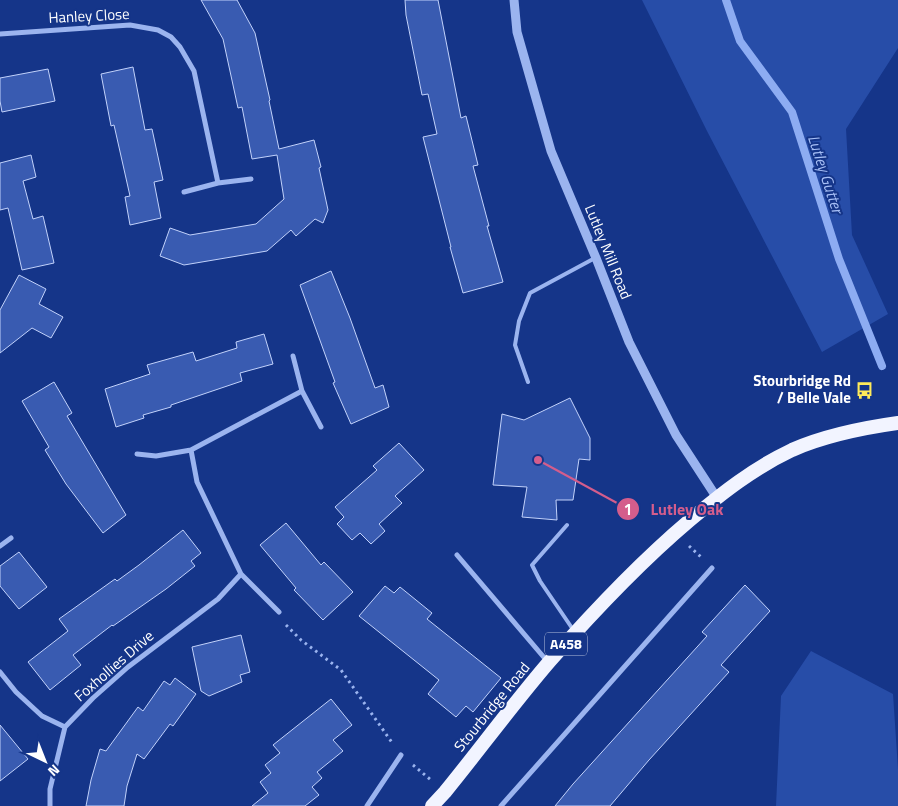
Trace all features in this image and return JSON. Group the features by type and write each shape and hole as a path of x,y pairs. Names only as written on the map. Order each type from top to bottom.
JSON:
{"highway":[{"name":"Stourbridge Road","path":"432,806 548,663 598,608 650,556 717,498 765,464 799,448 826,438 898,422"}],"street":[{"name":"Lutley Mill Road","path":"514,0 517,32 551,151 629,342 676,435 717,498"},
{"name":"Hanley Close","path":"0,34 130,25 158,30 171,37 180,47 194,71 218,183"},
{"path":"184,192 218,183 251,179"},
{"path":"293,356 302,391 321,427"},
{"path":"137,454 156,456 191,450 302,391"},
{"path":"191,450 197,482 241,574 279,612"},
{"path":"0,546 11,538"},
{"path":"456,556 548,663"},
{"path":"501,806 712,568"},
{"name":"Foxhollies Drive","path":"65,727 93,698 128,667 218,599 241,574"},
{"path":"0,672 16,692 42,716 65,727 50,789 50,806"},
{"path":"367,806 401,755"}],"lane":[{"path":"528,382 514,345 519,320 530,293 596,258"},
{"path":"567,525 532,565 540,581 575,633"}],"path":[{"path":"691,548 698,555"},
{"path":"279,612 284,624 301,640 341,670 401,755 445,792"}],"shaded area":[{"path":"642,0 898,0 898,48 846,129 852,235 888,314 822,352 707,131"},
{"path":"811,651 893,694 898,769 898,806 776,806 781,696"}],"building":[{"path":"201,0 237,0 255,33 279,149 314,140 321,167 319,168 328,210 323,223 315,219 296,236 291,230 267,251 184,265 160,256 170,228 190,235 256,224 284,199 277,155 252,159 242,107 238,108 223,39"},
{"path":"405,0 438,0 461,118 466,116 478,165 473,166 503,282 463,293 423,137 437,134 428,94 422,95 406,15"},
{"path":"133,67 145,130 152,129 163,180 154,182 161,218 130,225 125,197 130,196 114,125 111,126 101,74"},
{"path":"48,69 55,101 2,112 0,78"},
{"path":"31,155 36,177 23,181 33,219 43,216 54,263 22,270 8,208 0,210 0,163"},
{"path":"331,271 375,388 383,385 389,407 351,424 333,383 335,382 300,285"},
{"path":"19,275 46,289 39,304 63,317 51,338 32,328 0,353 0,310"},
{"path":"264,334 273,364 240,373 242,381 171,405 171,407 143,415 144,418 116,427 105,389 150,374 147,365 193,352 196,361 237,348 236,342"},
{"path":"54,382 72,413 67,416 126,515 103,533 66,484 45,450 49,447 22,401"},
{"path":"570,398 590,438 590,460 579,459 573,500 556,500 557,520 522,517 527,487 493,485 502,414 524,420"},
{"path":"399,443 424,470 395,496 402,503 379,524 385,531 371,544 360,533 352,540 337,524 344,517 335,507 377,470 373,466"},
{"path":"286,523 321,565 324,562 353,592 323,620 294,590 296,588 260,545"},
{"path":"183,530 201,553 191,561 195,566 73,655 81,665 50,690 28,662 68,631 59,619 115,579 117,581"},
{"path":"19,552 47,587 19,609 0,586 0,566"},
{"path":"745,585 770,611 721,665 729,672 610,806 555,806 707,636 702,632"},
{"path":"385,586 394,593 400,587 432,613 427,619 501,678 473,712 466,706 456,717 428,694 439,680 359,616"},
{"path":"241,635 250,672 240,675 242,682 209,696 201,691 192,647"},
{"path":"175,678 196,694 173,726 170,724 144,759 137,754 127,786 124,806 86,806 100,749 106,751 138,707 143,711 164,681 170,685"},
{"path":"331,699 352,725 333,740 343,751 317,772 322,778 312,787 319,795 305,806 252,806 268,793 260,782 271,773 265,765 280,753 273,745"},
{"path":"0,725 28,759 0,781"}],"waterway":[{"name":"Lutley Gutter","path":"726,0 740,41 792,112 839,259 882,366"}],"place":[{"name":"Stourbridge Rd / Belle Vale","path":"865,390"},
{"name":"Lutley Oak","path":"538,460"}]}
